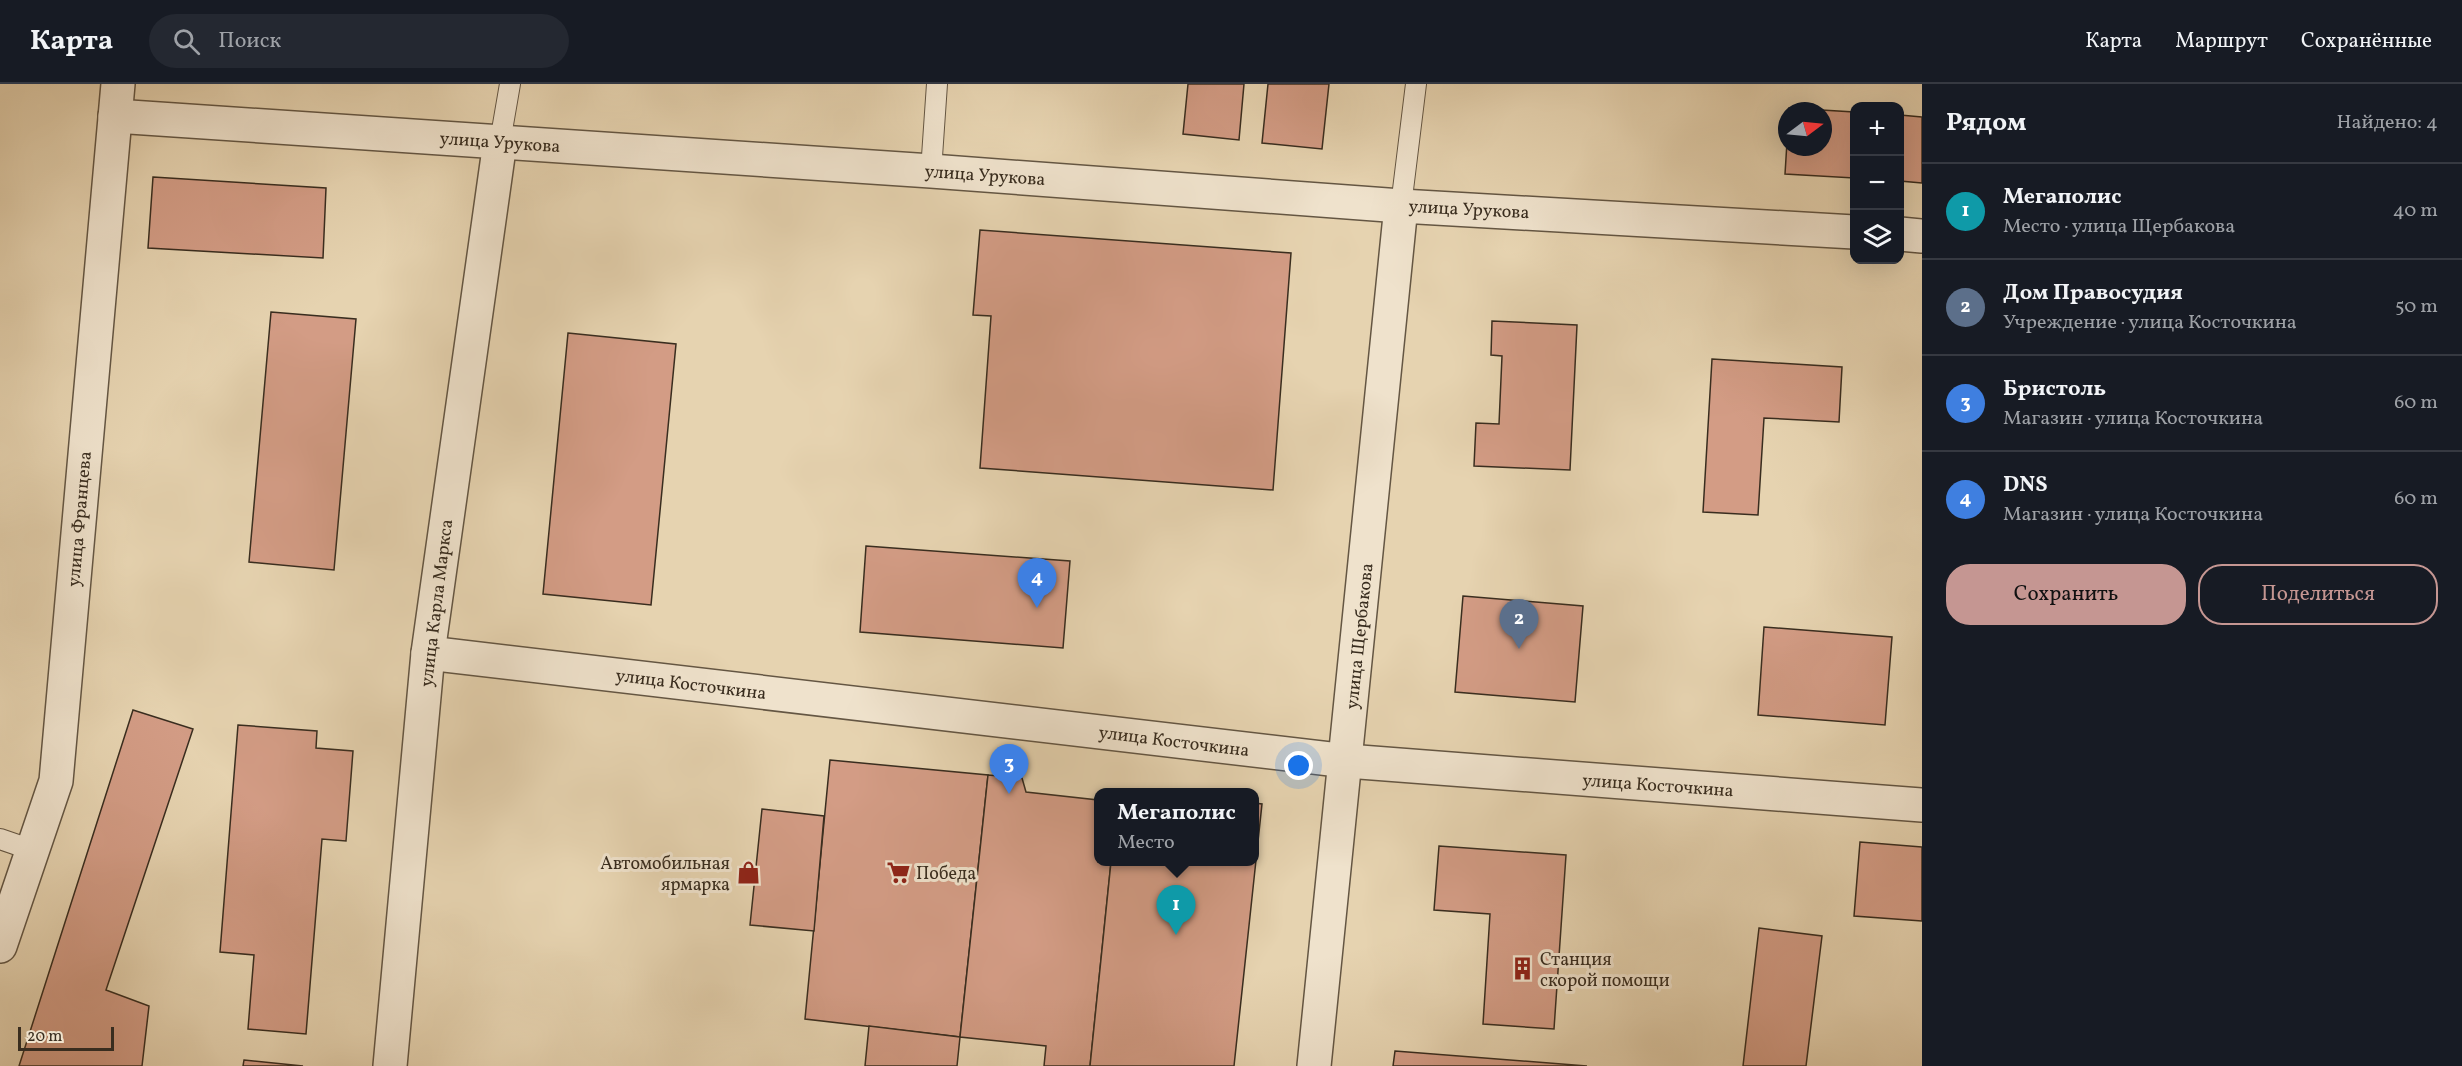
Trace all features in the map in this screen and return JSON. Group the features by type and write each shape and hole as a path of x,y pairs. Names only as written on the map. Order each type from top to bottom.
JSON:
{"street":[{"name":"улица Францева","path":"0,946 56,781 118,84"},
{"name":"улица Урукова","path":"115,116 931,171 1401,206 1850,232"},
{"name":"улица Карла Маркса","path":"390,1066 428,653 500,142"},
{"name":"улица Щербакова","path":"1314,1066 1347,761 1401,206"},
{"path":"1904,234 1922,236"},
{"name":"улица Косточкина","path":"428,653 1347,761 1922,804"}],"lane":[{"path":"500,142 510,84"},
{"path":"931,171 937,84"},
{"path":"1401,206 1416,84"},
{"path":"0,839 32,850"}],"building":[{"path":"1188,84 1244,84 1239,140 1183,134"},
{"path":"1268,84 1329,84 1322,149 1262,143"},
{"path":"1832,111 1850,112 1850,178 1785,174 1786,156 1832,156"},
{"path":"1904,115 1922,117 1922,183 1904,181"},
{"path":"153,177 326,188 323,258 148,248"},
{"path":"980,230 1291,253 1273,490 980,468 991,316 973,315"},
{"path":"271,312 356,319 334,570 249,562"},
{"path":"1492,321 1577,325 1570,470 1474,466 1476,423 1499,424 1502,356 1491,355"},
{"path":"568,333 676,344 651,605 543,594"},
{"path":"1712,359 1842,367 1839,422 1764,418 1758,515 1703,512"},
{"path":"866,546 1070,561 1063,648 860,632"},
{"path":"1463,596 1583,606 1575,702 1455,692"},
{"path":"1764,627 1892,637 1885,725 1758,715"},
{"path":"133,710 193,729 106,990 149,1006 142,1066 19,1066"},
{"path":"238,725 317,731 316,748 353,751 346,841 322,839 306,1034 248,1029 254,955 220,952"},
{"name":"Победа","path":"830,760 988,775 960,1037 805,1019"},
{"path":"988,775 1022,778 1026,792 1094,800 1094,866 1111,866 1090,1066 1044,1066 1046,1046 960,1037"},
{"path":"1259,804 1262,804 1259,832"},
{"path":"762,809 824,816 814,931 750,925"},
{"path":"1860,842 1922,847 1922,921 1854,916"},
{"name":"Станция скорой помощи","path":"1439,846 1566,855 1554,1029 1483,1024 1490,914 1434,910"},
{"path":"1111,866 1255,866 1234,1066 1090,1066"},
{"path":"1759,928 1822,936 1806,1066 1743,1066"},
{"path":"869,1026 960,1037 957,1066 865,1066"},
{"path":"1395,1051 1587,1066 1393,1066"},
{"path":"244,1060 303,1066 243,1066"}],"place":[{"name":"DNS","path":"1037,608"},
{"name":"Дом Правосудия","path":"1519,649"},
{"name":"Бристоль","path":"1009,794"},
{"name":"Автомобильная ярмарка","path":"748,873"},
{"name":"Победа","path":"898,873"},
{"name":"Мегаполис","path":"1176,935"},
{"name":"Станция скорой помощи","path":"1522,969"}]}
